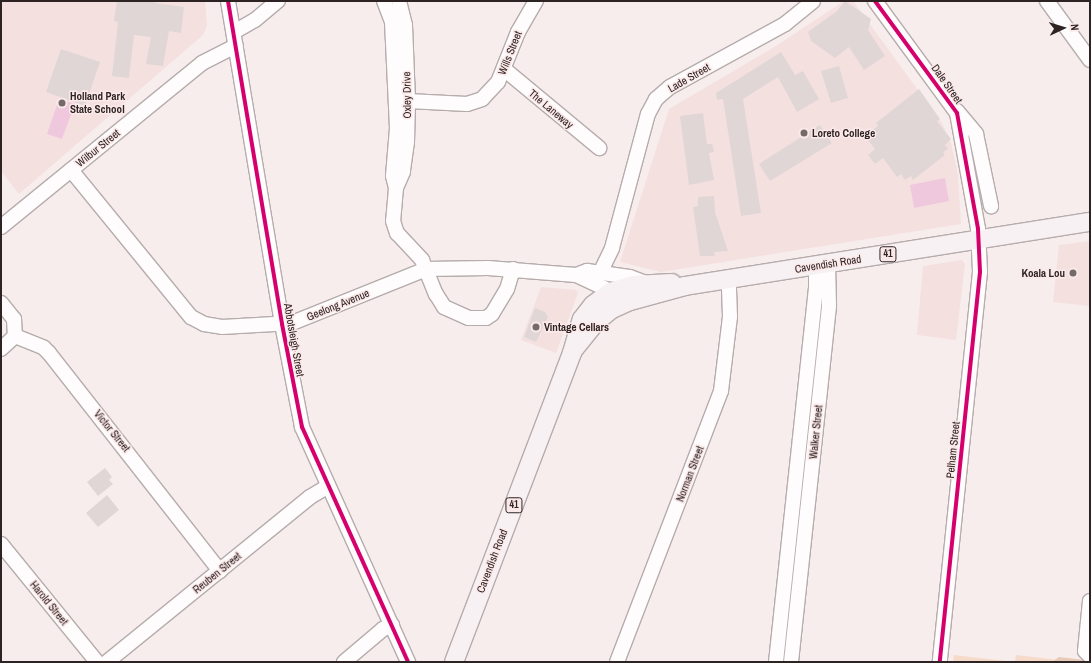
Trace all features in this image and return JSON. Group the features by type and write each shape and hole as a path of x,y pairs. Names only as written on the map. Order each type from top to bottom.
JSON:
{"main road":[{"name":"Cavendish Road","path":"574,349 604,315 630,301 685,286 1090,222"},
{"name":"Cavendish Road","path":"454,662 574,349 582,319 592,305 604,281 648,284 670,283 685,286"}],"street":[{"name":"Abbotsleigh Street","path":"228,1 282,324 302,427 408,662"},
{"name":"Wilbur Street","path":"1,227 202,62 235,39 278,1"},
{"name":"Oxley Drive","path":"384,1 392,22 397,128 393,176 396,188"},
{"name":"Oxley Drive","path":"399,1 406,25 408,101 407,142 403,172 396,188 393,221 397,233 422,260 436,294 444,307 478,319 492,314 507,289 514,269"},
{"name":"Wills Street","path":"408,101 467,104 482,98 498,82 518,32 536,1"},
{"name":"Lade Street","path":"604,281 648,114 656,99 670,87 785,24 813,1"},
{"name":"Dale Street","path":"875,1 952,106 976,134 991,206"},
{"path":"1047,1 1090,60"},
{"name":"The Laneway","path":"504,69 599,148"},
{"name":"Dale Street","path":"952,106 959,122 978,240"},
{"name":"Geelong Avenue","path":"71,170 191,317 204,324 222,326 282,324 312,316 426,269 514,269 576,275 604,281 630,301"},
{"name":"Pelham Street","path":"940,662 980,272 978,240"},
{"name":"Walker Street","path":"776,662 816,287 822,265"},
{"name":"Walker Street","path":"791,662 829,304 822,265"},
{"name":"Norman Street","path":"617,662 722,392 730,317 729,280"},
{"path":"1,303 14,319 15,336 1,350"},
{"name":"Victor Street","path":"15,336 44,348 145,475 157,494 220,571"},
{"name":"Reuben Street","path":"107,662 310,497 328,486"},
{"name":"Harold Street","path":"3,550 97,662"},
{"path":"782,600 798,601"},
{"path":"1090,601 1085,651 1090,656"},
{"path":"344,662 382,630 392,625"}],"shaded area":[{"name":"Holland Park State School","path":"1,1 205,1 207,25 203,35 19,194 1,171"},
{"name":"Loreto College","path":"844,1 853,1 942,123 951,143 958,175 961,224 661,272 620,262 669,109 776,46"},
{"path":"59,99 75,104 62,139 47,134"},
{"path":"945,178 949,201 914,208 910,185"},
{"name":"Koala Lou","path":"1090,241 1090,306 1053,302 1059,245"},
{"path":"962,260 965,264 956,340 917,335 923,266"},
{"path":"541,287 576,290 578,293 556,353 521,340"},
{"path":"954,655 1015,662 953,662"},
{"path":"1016,655 1076,662 1015,662"},
{"path":"1059,657 1085,660 1088,662 1052,662"}],"building":[{"path":"117,1 155,1 155,3 184,7 181,33 169,31 163,66 146,64 151,37 134,35 129,78 112,76 118,22 114,21"},
{"path":"845,1 871,19 868,30 885,56 864,70 849,47 835,58 811,41 808,32 837,11"},
{"path":"61,49 100,62 85,106 46,92"},
{"path":"781,52 795,75 803,71 819,99 797,112 778,77 743,99 761,213 741,216 723,99 717,100 716,93"},
{"path":"839,66 848,98 831,103 821,71"},
{"path":"919,89 940,119 937,121 951,139 945,145 948,149 943,152 945,155 913,180 911,176 905,180 901,174 897,177 883,158 875,164 868,155 875,149 865,136 878,126 876,123"},
{"path":"703,113 707,144 712,144 714,152 709,153 714,180 689,185 680,116"},
{"path":"820,125 832,143 770,181 759,164"},
{"path":"714,196 715,212 728,251 714,252 715,256 700,256 693,207 698,206 698,197"},
{"name":"Vintage Cellars","path":"535,308 545,312 548,317 536,342 524,337"},
{"path":"105,468 112,477 109,480 113,484 98,496 87,482"},
{"path":"107,495 119,510 98,527 86,513"}],"cycle path":[{"path":"228,1 282,324 302,427 408,662"},
{"path":"875,1 957,113 978,229 980,272 940,662"}],"place":[{"name":"Holland Park State School","path":"62,103"},
{"name":"Loreto College","path":"804,133"},
{"name":"Koala Lou","path":"1073,273"},
{"name":"Vintage Cellars","path":"536,327"}]}
